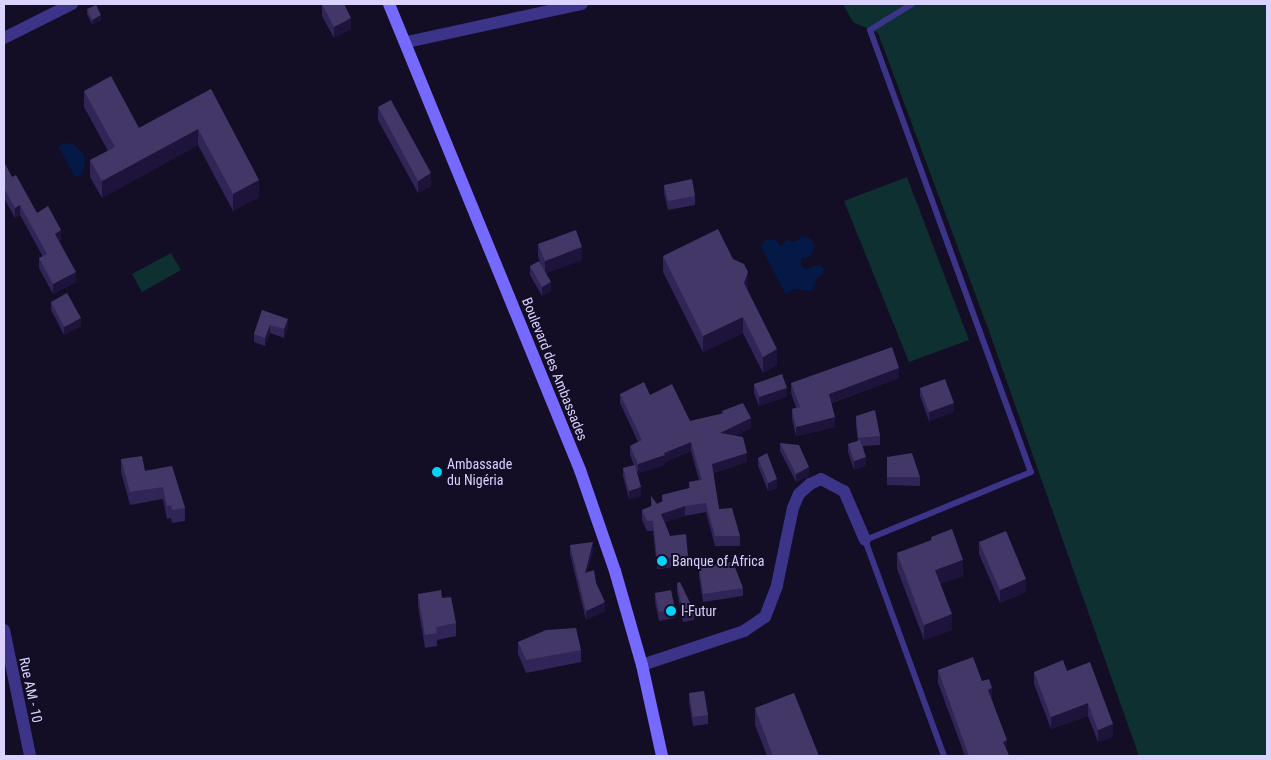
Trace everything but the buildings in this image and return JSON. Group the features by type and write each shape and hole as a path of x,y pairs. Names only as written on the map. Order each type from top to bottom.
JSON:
{"main road":[{"name":"Boulevard des Ambassades","path":"390,4 580,470 615,571 642,665 662,756"}],"street":[{"path":"4,38 72,4"},
{"path":"407,42 582,4"},
{"path":"642,665 744,631 765,617 777,585 793,508 799,494 810,484 821,479 844,491 865,540"},
{"name":"Rue AM - 10","path":"4,630 30,756"}],"lane":[{"path":"912,4 870,30 1031,472 865,540 944,756"}],"green space":[{"path":"843,4 1267,4 1267,756 1139,756 989,331 878,33 853,22"},
{"path":"907,177 969,340 909,362 844,201"},
{"path":"171,253 181,270 142,292 132,274"}],"water":[{"path":"64,143 74,144 84,155 85,165 81,175 75,177 58,146"},
{"path":"802,237 810,238 815,245 810,257 801,258 802,267 806,269 820,264 824,269 822,275 817,278 812,291 792,289 786,295 761,247 766,239 776,240 781,247 786,240 795,242"}],"place":[{"name":"Ambassade du Nigéria","path":"437,472"},
{"name":"Banque of Africa","path":"662,561"},
{"name":"I-Futur","path":"671,611"}]}
